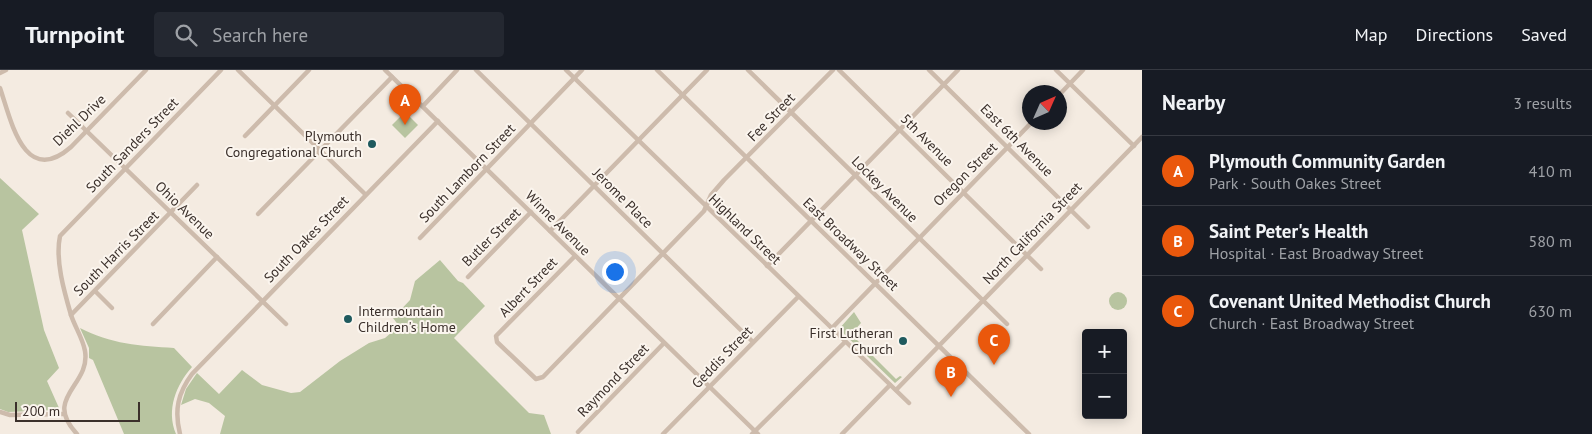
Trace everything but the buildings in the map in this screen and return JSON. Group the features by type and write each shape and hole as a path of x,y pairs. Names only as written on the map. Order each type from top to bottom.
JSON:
{"street":[{"path":"0,73 6,70"},
{"name":"Diehl Drive","path":"0,88 19,143 33,156 47,159 60,155 146,70"},
{"name":"South Sanders Street","path":"71,315 57,250 60,236 221,70"},
{"path":"238,70 365,194"},
{"path":"245,136 309,70"},
{"name":"Winne Avenue","path":"385,70 755,433"},
{"path":"423,106 458,70"},
{"name":"Jerome Place","path":"476,70 753,342"},
{"name":"Highland Street","path":"566,70 909,403"},
{"name":"South Lamborn Street","path":"420,238 582,70"},
{"name":"East Broadway Street","path":"657,70 1030,434"},
{"path":"698,70 703,75"},
{"path":"550,231 707,70"},
{"name":"Lockey Avenue","path":"748,70 1006,324"},
{"name":"Fee Street","path":"540,378 704,211 711,195 832,70"},
{"name":"5th Avenue","path":"839,70 1041,269"},
{"name":"East 6th Avenue","path":"929,70 1088,227"},
{"path":"767,266 958,70"},
{"path":"1056,70 1134,146"},
{"path":"1067,87 1083,70"},
{"path":"258,214 392,77"},
{"name":"Ohio Avenue","path":"68,113 286,324"},
{"name":"South Oakes Street","path":"180,434 177,405 184,384 192,374 438,121"},
{"name":"Oregon Street","path":"832,328 1024,130"},
{"name":"North California Street","path":"896,390 1142,137"},
{"name":"South Harris Street","path":"71,315 172,213 197,185"},
{"name":"Butler Street","path":"468,277 531,212"},
{"name":"Albert Street","path":"540,378 534,377 498,342 497,335 575,256"},
{"path":"153,324 217,257"},
{"path":"95,291 112,308"},
{"name":"Geddis Street","path":"663,434 798,297"},
{"path":"71,315 85,351 85,361 66,398 63,414 67,424 77,434"},
{"path":"755,433 845,342"},
{"name":"Raymond Street","path":"578,432 664,343"},
{"path":"842,434 890,384"},
{"path":"0,412 10,415 63,414"}],"green space":[{"path":"405,112 418,125 405,138 392,125"},
{"path":"0,178 39,214 22,230 44,330 59,368 47,381 59,408 56,410 8,412 0,409"},
{"path":"440,260 458,281 463,283 485,306 454,338 529,413 544,415 551,434 220,434 225,416 209,403 195,399 181,405 186,389 197,373 219,394 242,370 262,385 291,393 300,392 340,361 369,343 385,338 399,326 393,318 410,300 415,281"},
{"path":"1118,292 1124,295 1127,301 1124,307 1118,310 1112,307 1109,301 1112,295"},
{"path":"854,312 861,323 851,334 896,379 900,376 902,377 895,383 839,329"},
{"path":"80,328 114,341 174,348 192,367 181,382 174,398 172,416 176,434 124,434 93,360 89,358 89,348"}],"place":[{"name":"Plymouth Community Garden","path":"405,125"},
{"name":"Plymouth Congregational Church","path":"372,144"},
{"name":"Intermountain Children's Home","path":"348,319"},
{"name":"First Lutheran Church","path":"903,341"},
{"name":"Covenant United Methodist Church","path":"994,365"},
{"name":"Saint Peter's Health","path":"951,397"}]}
